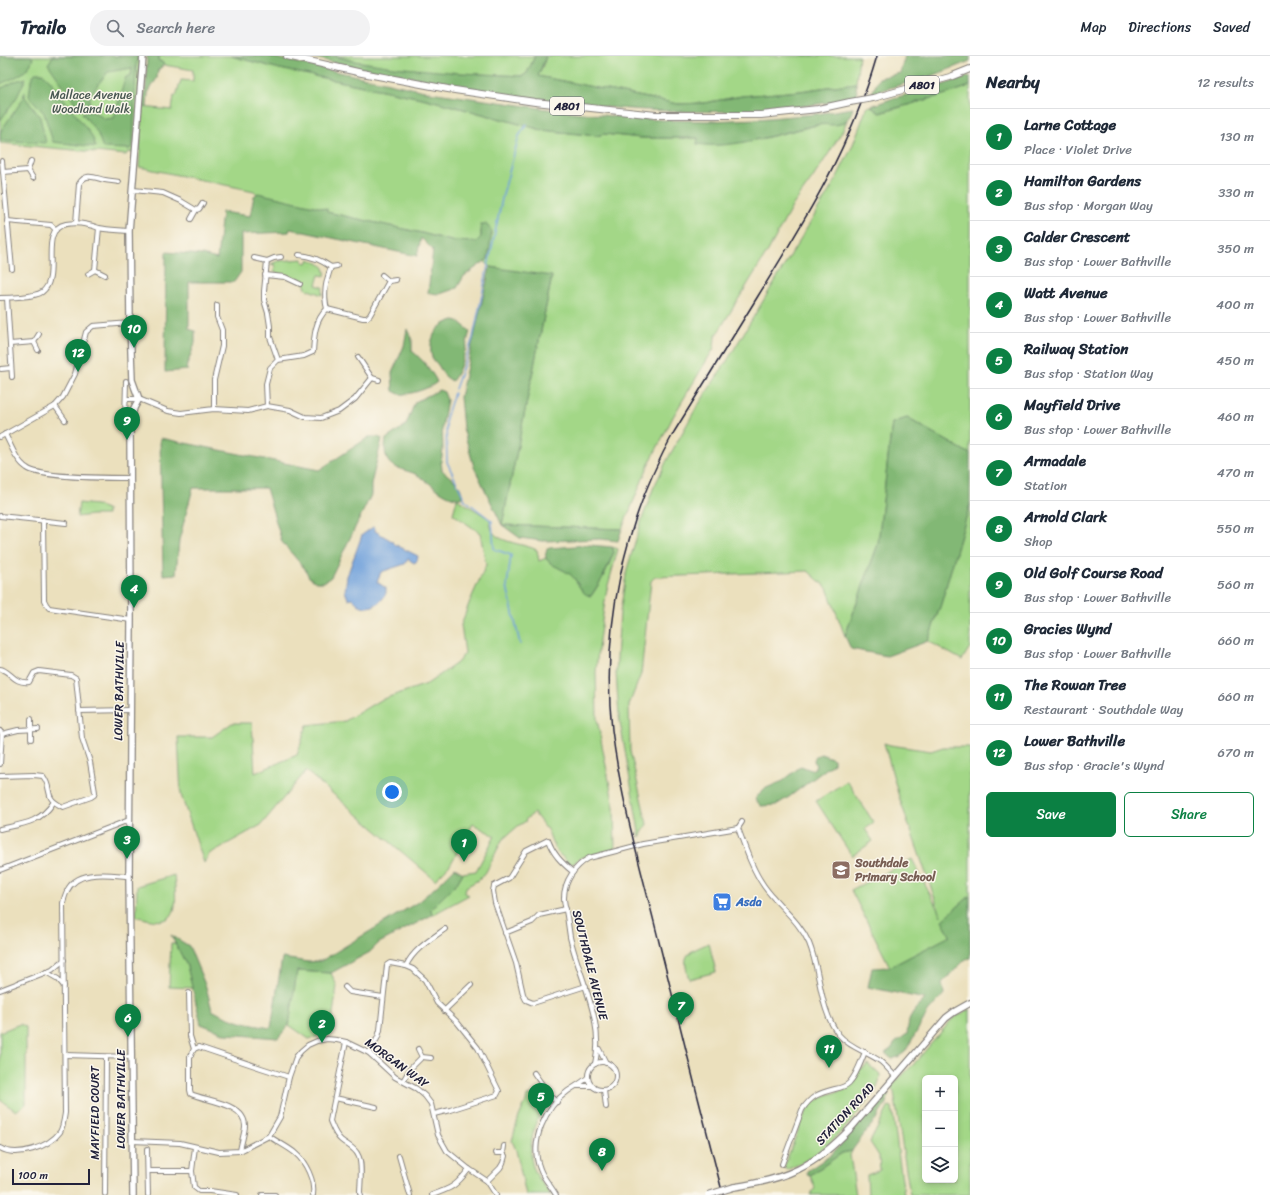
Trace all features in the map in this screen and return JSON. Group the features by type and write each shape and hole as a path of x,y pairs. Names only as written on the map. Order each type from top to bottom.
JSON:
{"main road":[{"path":"139,399 132,380 129,231 143,56"},
{"name":"A801","path":"288,56 362,73 448,89 534,102 656,115 761,115 818,108 872,98 950,77 970,69"},
{"name":"LOWER BATHVILLE","path":"133,1195 129,876 131,620 130,424 134,408 139,399"},
{"name":"STATION ROAD","path":"708,1195 734,1187 772,1180 811,1163 834,1146 917,1053 946,1018 970,1003"}],"street":[{"path":"2,160 12,269"},
{"path":"28,170 31,161"},
{"path":"3,172 28,170"},
{"path":"28,170 33,178"},
{"path":"76,223 79,184 82,180 88,176 91,176 119,182"},
{"path":"133,190 163,193 196,210"},
{"path":"191,219 196,210 200,209 203,203"},
{"path":"7,221 51,225 56,230"},
{"path":"0,298 34,295 42,292 48,284 51,275 51,240 56,230 64,224 76,223 92,225 99,228 129,231"},
{"path":"95,270 99,228"},
{"path":"298,255 309,256 331,267 337,266"},
{"path":"254,258 267,261 281,257"},
{"path":"267,261 264,300 268,313 270,337 278,360"},
{"path":"327,309 324,298 325,288 331,267"},
{"path":"88,274 95,270"},
{"path":"95,270 105,275"},
{"path":"265,274 285,277 300,284"},
{"path":"382,275 389,281 396,280"},
{"path":"327,309 367,318 389,281"},
{"path":"7,298 12,378"},
{"path":"214,410 214,380 222,346 222,330 217,316 217,305"},
{"path":"267,406 266,384 270,368 278,360 304,356 313,352 314,334 323,313 327,309"},
{"path":"0,437 55,406 66,392 75,374 86,332 94,326 130,324"},
{"path":"10,344 34,342 40,334"},
{"path":"34,342 38,350"},
{"path":"358,357 372,378 379,380"},
{"path":"1,369 11,368"},
{"path":"126,399 139,399 168,412 188,413 214,410 248,411 267,406 290,410 305,417 321,418 339,411 355,399 372,378"},
{"path":"125,421 126,381"},
{"path":"55,406 65,420"},
{"path":"5,434 18,459 27,469 38,473 131,478"},
{"path":"0,516 66,522"},
{"path":"43,520 44,600 46,604 50,608 131,620"},
{"path":"0,669 4,669 14,679 25,682 29,682 34,673 39,671 73,676 77,681 82,738 90,762 95,792 94,795 70,806 63,807 53,802 49,795 47,782 43,776 0,776"},
{"path":"79,711 130,710"},
{"path":"31,719 31,739"},
{"path":"0,764 1,732 38,729"},
{"path":"0,829 32,822 47,812 53,802"},
{"path":"0,870 129,820"},
{"path":"742,822 738,828 746,851 760,880 771,896 793,918 803,932 808,943 813,955 829,1021 840,1036 854,1047 881,1062 895,1076"},
{"name":"SOUTHDALE AVENUE","path":"606,1063 598,1047 594,1020 586,986 570,937 564,898 566,883 572,872 582,862 589,858 643,844 738,828"},
{"path":"572,872 552,852 548,840 526,851 509,878 494,886 493,891 495,903 516,963 523,994 526,1000 533,1003 586,986"},
{"path":"0,1148 13,1152 27,1151 38,1148 61,1131 65,1113 63,903 67,890 78,879 88,875 129,876"},
{"path":"505,933 532,922 539,915 566,908"},
{"path":"406,966 410,958 445,929"},
{"path":"0,990 52,970 64,960"},
{"path":"369,1053 380,1030 387,965 390,963 406,966 415,971 425,980 434,998 444,1011 457,1022 478,1048 499,1093 497,1095 434,1114"},
{"path":"45,972 58,979 64,986"},
{"path":"444,1011 471,985"},
{"path":"345,987 350,992 383,997"},
{"path":"189,993 190,1036 194,1049 190,1057 191,1094 233,1108 242,1116 245,1126 240,1150"},
{"name":"MORGAN WAY","path":"269,1136 280,1117 289,1077 296,1057 308,1045 326,1039 346,1042 369,1053 395,1077 417,1089 425,1096 431,1104 438,1135 447,1151 487,1181 496,1195"},
{"path":"346,1042 330,1121 333,1130 340,1139 351,1146 359,1155 361,1195"},
{"path":"194,1049 199,1047 289,1077"},
{"name":"SOUTHDALE AVENUE","path":"595,1064 598,1047"},
{"path":"418,1049 422,1057"},
{"path":"782,1164 806,1103 814,1096 825,1091 843,1087 850,1083 865,1052"},
{"path":"65,1056 132,1057"},
{"name":"MAYFIELD COURT","path":"105,1194 106,1057"},
{"path":"422,1057 431,1058"},
{"path":"403,1081 410,1069 422,1057"},
{"path":"556,1195 542,1175 536,1154 537,1138 540,1131 551,1109 568,1091 588,1077 590,1070 595,1064 606,1063 613,1068 616,1078 613,1084 604,1090 600,1090 593,1086 576,1086"},
{"path":"534,1073 551,1097 557,1102"},
{"path":"588,1077 593,1086"},
{"path":"604,1090 606,1107"},
{"path":"335,1098 376,1107"},
{"path":"132,1141 173,1142 219,1152 240,1150 269,1136 295,1153 303,1162 311,1178 313,1195"},
{"path":"487,1181 504,1163 504,1146"},
{"path":"195,1147 192,1171 194,1187 199,1191 237,1195"},
{"path":"147,1149 148,1195"},
{"path":"496,1153 503,1153"},
{"path":"398,1156 410,1195"},
{"path":"432,1195 448,1189 458,1183 469,1169"},
{"path":"148,1171 192,1171"},
{"path":"262,1195 275,1195"}],"green space":[{"name":"Mallace Avenue Woodland Walk","path":"0,56 142,56 136,153 128,152 126,155 0,143"},
{"path":"0,56 30,56 33,58 28,68 24,72 0,84"},
{"path":"53,56 138,56 136,67 133,146 130,149 103,148 97,132 82,113 94,113 104,119 114,118 124,82 126,77 131,75 132,68 108,72 92,93 89,104 80,110 48,64"},
{"path":"147,56 159,56 159,61 164,65 158,70 157,78 148,93 147,107 144,108 142,107 146,86"},
{"path":"159,56 231,56 280,69 426,99 542,130 597,136 604,134 641,138 699,138 697,144 765,138 817,125 842,123 847,120 843,130 829,153 793,205 768,251 715,337 714,348 674,415 649,464 622,529 502,525 552,277 490,267 485,262 488,259 481,224 481,237 476,242 451,241 422,233 326,212 327,209 257,194 254,191 139,167 142,107 172,110 174,96 176,96 181,80 193,81 193,70 164,65 159,61"},
{"path":"231,56 267,56 429,92 554,110 621,117 710,121 817,114 853,108 848,119 840,124 816,125 756,140 725,145 697,144 698,138 641,138 604,134 597,136 542,130 426,99 280,69"},
{"path":"308,56 335,56 349,60 393,67 461,73 523,76 527,73 535,56 546,56 538,76 678,104 704,103 742,96 800,91 856,83 857,95 855,98 760,110 713,112 618,108 476,90 430,80 363,69"},
{"path":"335,56 535,56 527,73 523,76 404,69 358,62"},
{"path":"546,56 859,56 856,83 800,91 742,96 704,103 678,104 537,76 543,66"},
{"path":"905,56 970,56 970,61 937,74 872,93 879,78 900,73"},
{"path":"35,73 42,73 49,79 92,136 96,147 53,142 44,113 29,96 31,80"},
{"path":"970,76 970,86 950,93 879,113 871,106 894,98 930,89"},
{"path":"26,78 17,97 0,121 0,89 15,81"},
{"path":"970,86 970,454 907,418 892,423 878,544 845,636 827,588 808,571 655,577 651,581 641,674 629,705 630,751 647,824 640,837 619,716 616,673 620,612 627,569 641,522 653,489 695,410 727,361 834,183 852,147 867,107 871,106 880,113"},
{"path":"25,92 25,97 40,117 46,143 0,140 0,133 2,129 19,105"},
{"path":"258,193 327,209 327,212 451,241 476,242 481,237 481,224 486,224 492,231 488,259 464,276 457,288 440,294 428,293 433,250 421,238 417,256 290,229 289,232 241,234 241,272 234,282 189,282 189,329 195,331 195,343 186,368 188,370 165,372 166,252 202,255 217,259 222,212 250,216 254,196"},
{"path":"303,259 303,262 307,263 309,259 321,265 325,269 325,276 319,275 316,285 323,287 322,295 306,289 304,282 274,272 275,265 271,264 278,261"},
{"path":"490,267 552,276 502,525 474,467 463,428 460,397"},
{"path":"454,320 458,321 470,331 461,364 452,381 444,375 433,359 431,354 431,344 438,328 445,323"},
{"path":"407,329 412,340 412,351 426,365 437,382 430,387 419,391 399,394 393,391 392,373 404,346"},
{"path":"439,390 444,392 447,400 442,428 442,470 456,482 461,489 462,498 449,496 413,473 392,465 388,461 386,455 386,439 406,425 415,402"},
{"path":"907,418 970,454 970,504 941,604 928,641 887,656 851,649 845,636 878,544 892,423"},
{"path":"369,437 378,437 382,439 371,484 371,495 331,577 324,582 316,582 309,577 305,569 282,542 266,488 193,488 179,540 176,574 163,575 160,438 319,470"},
{"path":"457,499 490,519 490,524 496,536 501,539 537,550 539,561 546,558 548,561 565,570 573,577 583,590 591,596 609,564 614,552 612,547 618,549 607,589 599,640 596,672 597,719 614,807 615,849 580,858 573,864 566,863 567,861 558,853 548,831 534,813 502,840 486,872 480,879 466,887 465,893 469,895 432,915 431,909 457,883 463,873 476,871 495,836 473,824 450,865 435,880 306,771 261,825 209,854 204,863 181,795 178,737 212,737 232,723 252,723 255,773 297,755 307,725 345,721 380,700 427,684 457,663 465,653 461,625 486,565 480,533 453,514"},
{"path":"79,503 96,505 107,509 107,515 77,517"},
{"path":"970,504 970,647 962,660 928,641 941,604"},
{"path":"502,525 622,529 618,541 600,539 543,541 520,538"},
{"path":"589,545 612,547 614,552 602,579 591,596 585,594 571,575 547,560 546,556 547,549 550,548"},
{"path":"884,743 931,751 943,747 970,747 970,896 943,920 951,936 890,967 851,890 912,859 941,916 899,797"},
{"path":"821,754 834,759 834,763 789,797 776,805 761,806 755,799 764,789 783,781 801,766 811,770 816,767 814,760 816,756"},
{"path":"847,781 874,823 865,829 873,841 852,856 816,801"},
{"path":"455,868 463,873 457,883 431,909 432,915 379,943 370,952 331,973 297,971 289,1025 278,1038 226,1034 201,1024 187,966 171,935 189,946 206,987 212,1010 241,1022 271,1028 282,958 309,962 321,961 418,902"},
{"path":"174,875 176,897 173,914 161,921 136,916 137,886"},
{"path":"970,896 970,958 966,959 942,983 944,994 928,1012 905,1052 892,1059 885,1053 907,1034 911,1015 925,999 868,987 872,968 890,967 950,936 942,920"},
{"path":"171,943 176,943 187,966 193,988 169,987"},
{"path":"709,943 716,972 689,979 686,964 688,955 695,949"},
{"path":"297,971 331,973 337,986 330,1035 309,1039 289,1025"},
{"path":"970,1009 970,1195 910,1195 894,1092 891,1089 891,1086 913,1065 953,1018"},
{"path":"20,1024 26,1027 26,1104 16,1111 0,1100 0,1032"},
{"path":"868,1064 880,1075 879,1084 876,1090 858,1113 831,1142 810,1158 786,1170 784,1167 802,1120 810,1105 826,1095 845,1090 851,1084 860,1069"},
{"path":"886,1093 888,1094 888,1099 880,1114 852,1151 842,1153 810,1175 807,1174 807,1171 831,1155"},
{"path":"533,1095 545,1097 548,1102 536,1123 531,1154 535,1172 551,1195 526,1195 516,1150 512,1141 518,1119 527,1096"},
{"path":"889,1106 892,1107 904,1195 868,1195 867,1175 880,1170 879,1156 870,1142"},
{"path":"852,1151 850,1155 856,1195 810,1195 815,1188 810,1175 842,1153"}],"water":[{"path":"373,527 375,528 375,531 396,545 418,556 417,561 414,563 408,559 405,564 381,572 377,582 386,588 386,593 377,604 366,607 359,605 352,598 348,599 345,591 347,576 362,535"}],"waterway":[{"path":"455,389 473,338 503,194 519,136 527,124"},
{"path":"454,393 446,418 447,462 465,500 492,521 494,549 511,555 507,586 520,644"}],"railway":[{"path":"723,1195 639,863 621,784 612,730 609,692 610,653 614,614 620,576 630,539 642,502 657,466 674,432 794,238 826,180 841,151 854,120 877,56"}],"place":[{"name":"Gracies Wynd","path":"134,348"},
{"name":"Lower Bathville","path":"78,372"},
{"name":"Old Golf Course Road","path":"127,440"},
{"name":"Watt Avenue","path":"134,608"},
{"name":"Calder Crescent","path":"127,859"},
{"name":"Larne Cottage","path":"464,862"},
{"name":"Southdale Primary School","path":"841,870"},
{"name":"Asda","path":"722,902"},
{"name":"Armadale","path":"681,1025"},
{"name":"Mayfield Drive","path":"128,1037"},
{"name":"Hamilton Gardens","path":"322,1043"},
{"name":"The Rowan Tree","path":"829,1068"},
{"name":"Railway Station","path":"541,1116"},
{"name":"Arnold Clark","path":"602,1171"}]}
